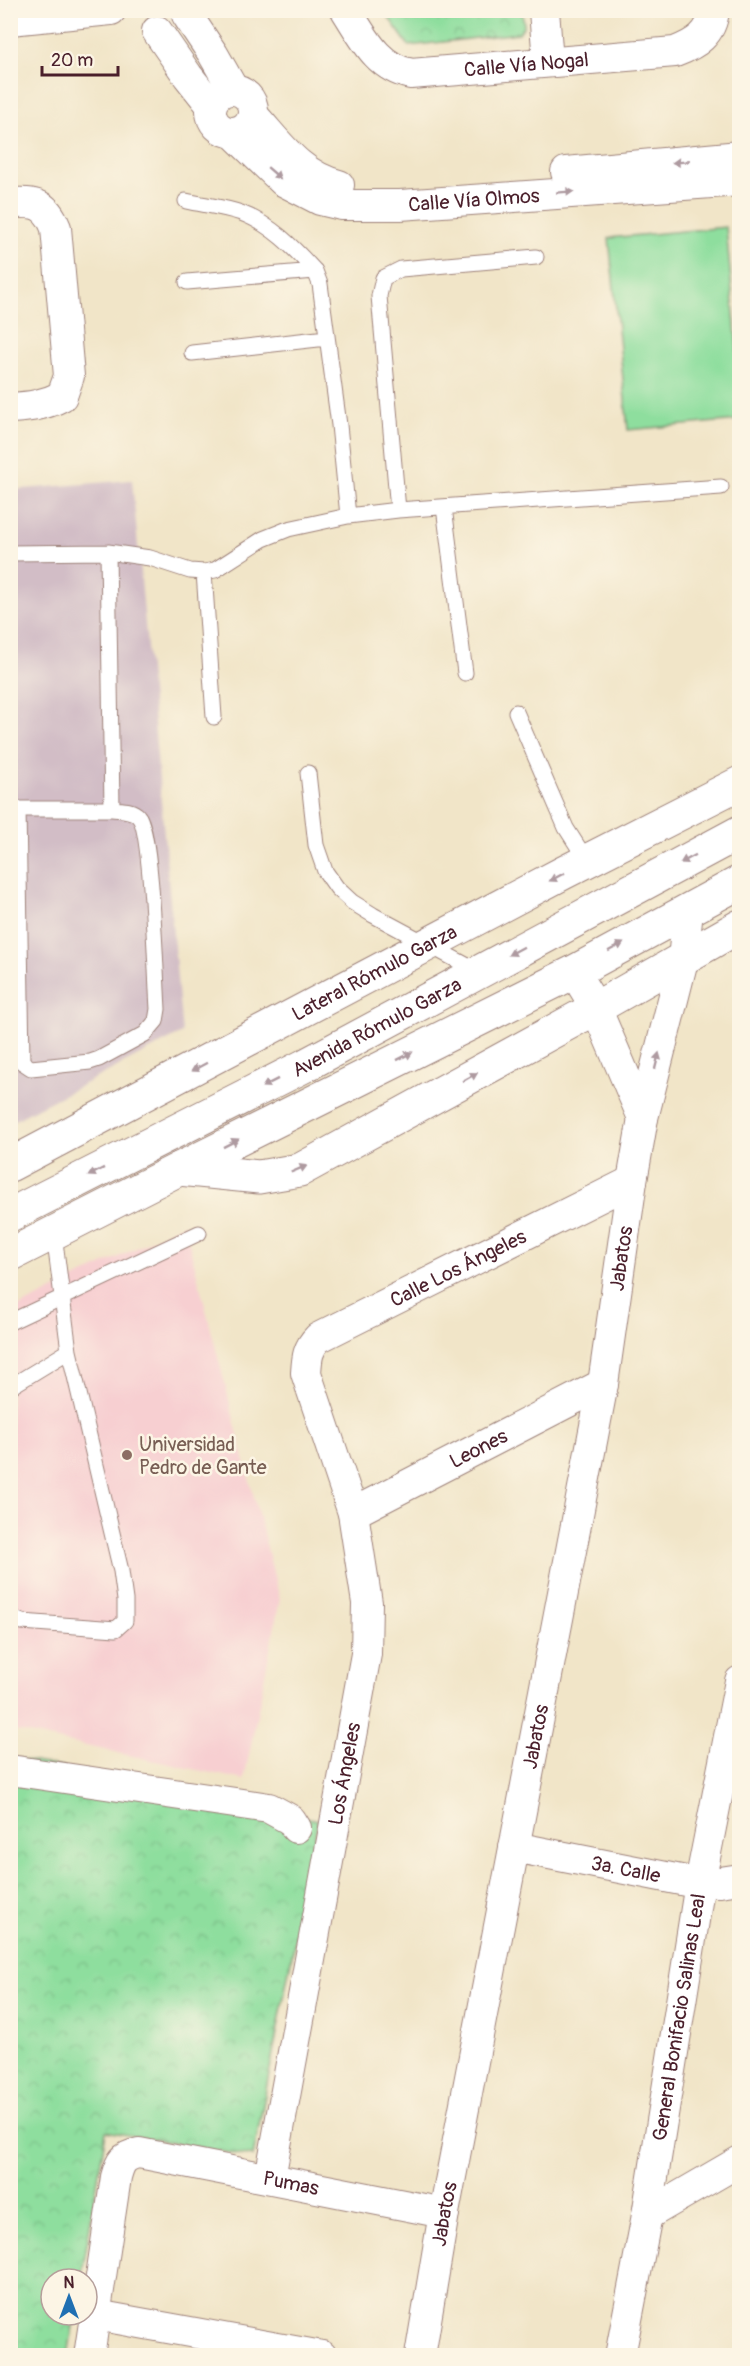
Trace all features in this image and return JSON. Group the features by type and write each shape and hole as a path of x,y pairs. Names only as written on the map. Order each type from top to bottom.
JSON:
{"main road":[{"name":"Lateral Rómulo Garza","path":"10,1165 586,861 740,783"},
{"name":"Avenida Rómulo Garza","path":"10,1215 304,1066 477,971 740,832"},
{"name":"Avenida Rómulo Garza","path":"10,1256 179,1168 574,972 740,882"},
{"path":"179,1168 259,1177 300,1170 683,960 740,926"}],"street":[{"path":"10,20 111,10"},
{"name":"Calle Vía Nogal","path":"346,10 373,52 385,65 399,72 411,74 675,52 699,42 711,27 714,10"},
{"path":"544,10 548,62"},
{"path":"150,21 166,33 176,31 183,24 187,13"},
{"path":"187,13 213,54 222,97"},
{"path":"150,21 188,76 222,97 246,94 253,107 243,123"},
{"name":"Calle Vía Olmos","path":"243,123 291,157 310,174 322,180 358,188 740,156"},
{"name":"Calle Vía Olmos","path":"243,123 283,181 320,200 341,205 400,205 740,181"},
{"path":"10,203 34,203 44,208 51,216 56,228 69,376 62,396 39,406 10,408"},
{"name":"Jabatos","path":"420,2355 444,2213 603,1384 643,1118 683,960 688,910"},
{"path":"574,972 596,1008 643,1118"},
{"name":"Calle Los Ángeles","path":"306,1373 307,1355 318,1338 632,1181"},
{"name":"Los Ángeles","path":"270,2178 366,1654 367,1603 353,1513 306,1373"},
{"name":"Leones","path":"353,1513 603,1384"},
{"name":"General Bonifacio Salinas Leal","path":"620,2355 647,2215 700,1883 740,1681"},
{"path":"10,1770 269,1808 291,1820 296,1828"},
{"name":"3a. Calle","path":"514,1847 700,1883 740,1879"},
{"name":"Pumas","path":"99,2294 116,2177 120,2164 127,2155 139,2153 444,2213"},
{"path":"647,2215 740,2161"},
{"path":"99,2316 322,2355"},
{"path":"89,2355 94,2327"}],"lane":[{"path":"186,201 242,214 273,230 315,271 320,284 348,516"},
{"path":"398,510 379,296 383,278 401,269 536,257"},
{"path":"187,282 315,271"},
{"path":"192,353 327,338"},
{"path":"10,553 108,552 150,558 190,571 204,572 215,570 263,539 288,529 348,516 398,510 721,487"},
{"path":"444,507 465,673"},
{"path":"108,552 112,809"},
{"path":"204,572 214,717"},
{"path":"516,712 566,828 586,861"},
{"path":"308,773 316,845 325,871 352,902 477,971"},
{"path":"14,809 128,810 138,815 145,830 158,1009 156,1021 145,1034 99,1059 31,1068 24,1065 21,1058 14,809"},
{"path":"10,1322 200,1233"},
{"path":"10,1617 22,1622 116,1629 125,1621 121,1571 69,1351 54,1234"},
{"path":"10,1387 69,1351"}],"shaded area":[{"path":"132,480 182,1033 11,1122 11,490"},
{"name":"Universidad Pedro de Gante","path":"184,1224 280,1599 244,1780 11,1730 11,1311"}],"green space":[{"path":"384,11 522,11 524,25 519,33 409,46"},
{"path":"726,227 739,369 739,420 628,430 609,238"},
{"path":"10,1757 318,1820 253,2157 106,2131 83,2267 39,2267 39,2327 73,2327 68,2355 11,2355"}],"place":[{"name":"Universidad Pedro de Gante","path":"127,1455"}]}
